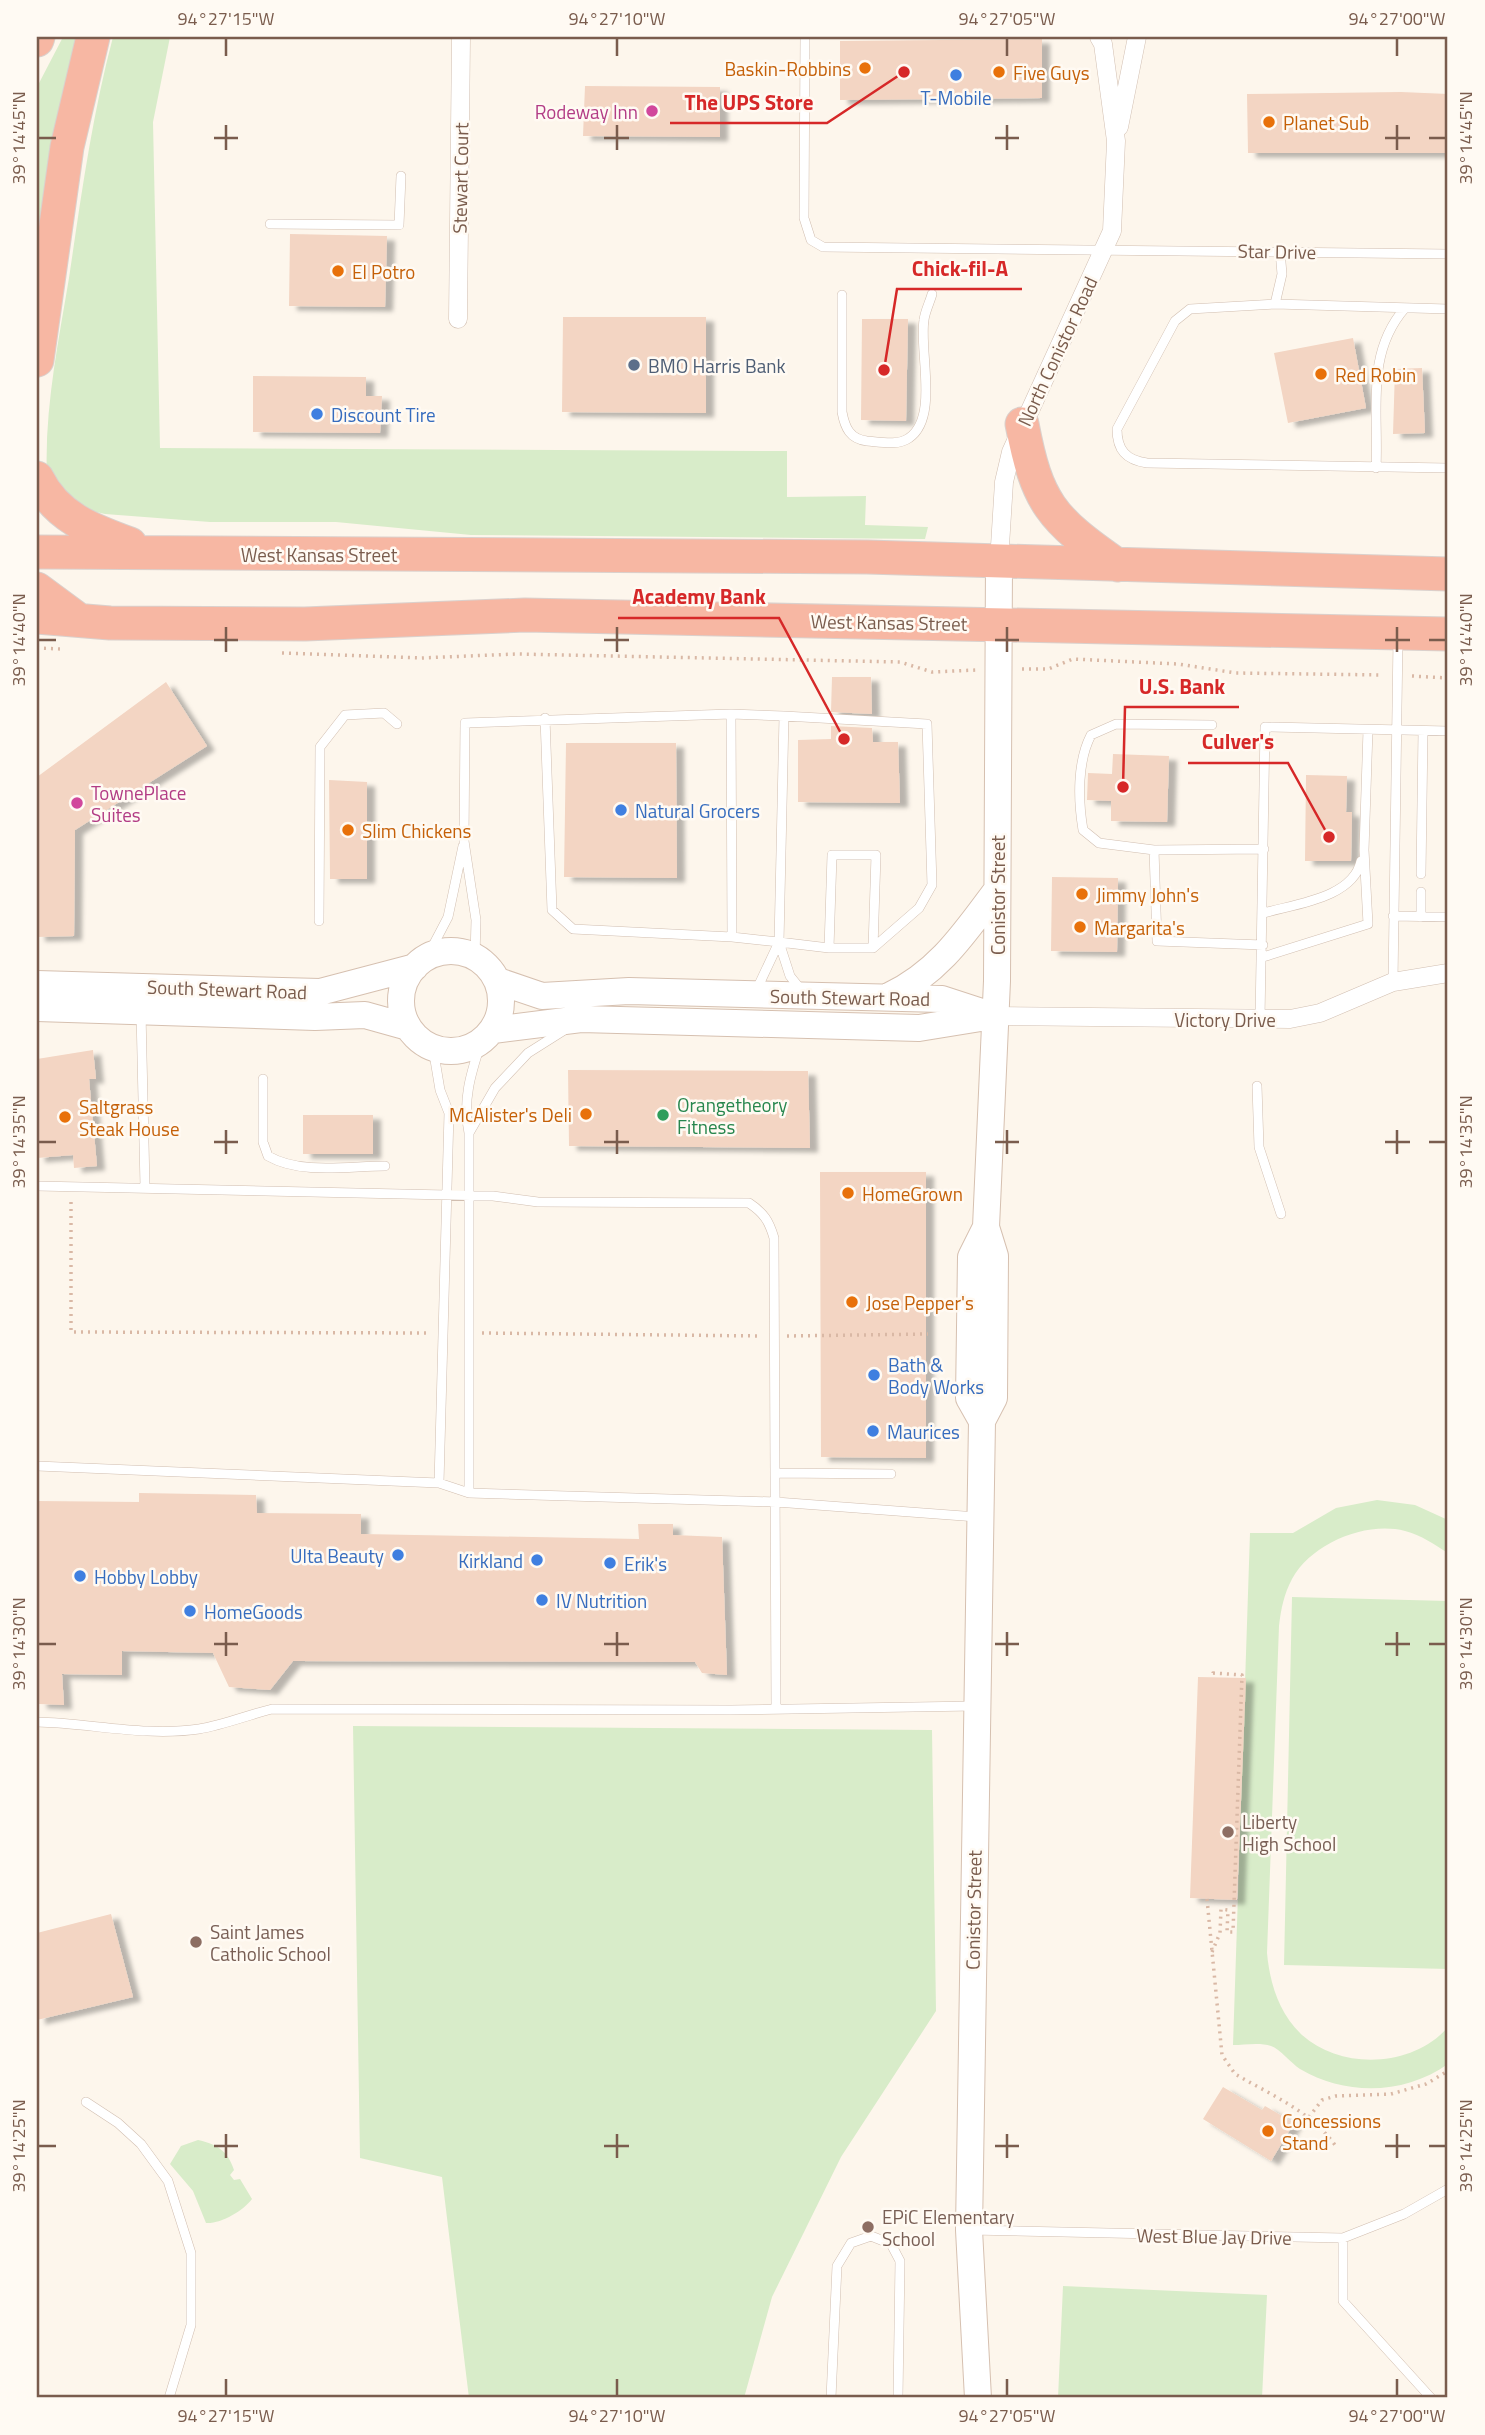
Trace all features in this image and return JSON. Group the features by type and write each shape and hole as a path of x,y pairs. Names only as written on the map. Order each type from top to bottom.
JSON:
{"highway":[{"path":"37,360 67,147 93,37"},
{"path":"1022,424 1031,471 1047,505 1077,537 1117,565"},
{"path":"37,478 44,492 61,511 83,527 155,554"},
{"name":"West Kansas Street","path":"37,552 626,554 1448,574"},
{"path":"37,589 79,620"},
{"name":"West Kansas Street","path":"37,617 185,624 305,624 525,615 1448,634"}],"street":[{"name":"Stewart Court","path":"458,319 461,37"},
{"name":"North Conistor Road","path":"999,562 1004,482 1011,452 1112,231 1116,141 1103,44 1099,37"},
{"name":"North Conistor Road","path":"1116,141 1137,37"},
{"name":"Conistor Street","path":"978,2398 969,2230 982,1421 969,1398 971,1257 986,1227 993,1016 997,981 999,562"},
{"path":"886,997 916,983 935,967 996,891"},
{"path":"443,951 459,951 475,957 489,967 498,981 501,1006 487,1036 466,1049 449,1051 433,1048 419,1039 408,1027 402,1012 401,996 405,980 421,962 443,951"},
{"name":"South Stewart Road","path":"37,1007 142,999 320,992 421,962"},
{"name":"Victory Drive","path":"993,1016 1290,1019 1320,1013 1393,982 1448,973"},
{"name":"South Stewart Road","path":"498,981 542,996 629,991 942,999 993,1016"},
{"name":"South Stewart Road","path":"37,984 142,999 316,1017 365,1015 408,1027"},
{"name":"South Stewart Road","path":"487,1036 581,1019 919,1028 993,1016"}],"lane":[{"name":"Star Drive","path":"805,37 804,218 811,240 822,247 1105,248 1448,254"},
{"path":"270,224 399,225 401,176"},
{"path":"1275,304 1282,274 1280,251"},
{"path":"842,295 842,412 846,430 859,440 888,443 909,439 922,424 925,398 924,320 932,294"},
{"path":"1448,309 1275,304 1190,309 1183,314 1161,345 1117,429 1121,448 1134,461 1147,463 1448,468"},
{"path":"1376,468 1379,352 1389,327 1405,308"},
{"path":"1393,982 1398,633"},
{"path":"319,921 320,747 345,715 384,713 397,724"},
{"path":"731,714 732,937"},
{"path":"475,957 476,920 464,841 465,723 545,718 731,714 927,724 932,885 919,908 873,948 573,929 552,910 545,718"},
{"path":"784,716 779,942 790,976 805,995"},
{"path":"1212,725 1116,724 1091,735 1082,752 1083,830 1099,843 1154,850 1264,849"},
{"path":"1260,1019 1264,913 1265,727 1448,731"},
{"path":"1263,957 1368,924 1364,850 1368,730"},
{"path":"1422,874 1423,731"},
{"path":"421,962 448,917 464,841"},
{"path":"1154,850 1157,941 1263,945"},
{"path":"1264,913 1345,886 1359,870 1364,850"},
{"path":"829,947 832,855 876,855 873,948"},
{"path":"1421,892 1421,917"},
{"path":"1393,916 1448,917"},
{"path":"754,995 779,942"},
{"path":"142,999 145,1186"},
{"path":"469,1133 495,1088 528,1053 581,1019"},
{"path":"469,1493 469,1133 464,1111 470,1076 487,1036"},
{"path":"433,1048 440,1090 449,1113 439,1483"},
{"path":"263,1079 263,1142 268,1156 281,1163 307,1167 385,1166"},
{"path":"1257,1086 1259,1147 1281,1214"},
{"path":"37,1186 145,1186 493,1196 538,1202 749,1203 769,1222 774,1238 776,1708"},
{"path":"37,1466 439,1483 469,1493 776,1502 979,1518"},
{"path":"776,1473 891,1474"},
{"path":"37,1722 83,1723 132,1730 199,1729 272,1709 976,1706"},
{"path":"86,2102 118,2123 141,2144 168,2181 191,2253 191,2325 169,2398"},
{"name":"West Blue Jay Drive","path":"969,2230 1343,2238 1404,2214 1448,2189"},
{"path":"831,2398 837,2266 851,2243 872,2236 891,2244 900,2262 898,2398"},
{"path":"1343,2238 1343,2301 1431,2398"}],"path":[{"path":"275,653 421,658 516,654 900,662 932,672"},
{"path":"1048,669 1073,659 1178,664 1236,673 1448,677"},
{"path":"71,1186 71,1332 443,1333"},
{"path":"469,1333 775,1336 928,1334"},
{"path":"1212,1952 1220,1933 1221,1909 1228,1910 1227,1932 1233,1932 1242,1675 1213,1673 1213,1677"},
{"path":"1207,1899 1223,2055 1228,2066 1235,2074 1308,2116 1326,2131 1338,2148"},
{"path":"1228,1902 1234,1902"},
{"path":"1308,2116 1322,2100 1336,2096 1391,2094 1426,2084 1448,2071"}],"green space":[{"path":"63,37 77,37 48,165 37,237 37,87"},
{"path":"113,37 170,37 153,122 160,448 787,451 787,497 866,496 865,525 928,527 925,539 471,535 336,522 210,522 105,514 75,507 47,478 50,403 88,157"},
{"path":"1377,1500 1415,1505 1448,1520 1448,1553 1405,1531 1374,1529 1357,1532 1326,1545 1313,1555 1301,1566 1289,1585 1279,1626 1267,1953 1273,1987 1287,2017 1302,2035 1318,2047 1337,2055 1357,2059 1397,2057 1434,2040 1448,2027 1448,2064 1413,2082 1375,2088 1336,2084 1318,2078 1300,2069 1271,2046 1233,2045 1250,1533 1293,1533 1336,1508"},
{"path":"1292,1597 1448,1601 1448,1969 1284,1965"},
{"path":"353,1726 932,1730 936,2011 841,2157 772,2297 744,2398 469,2398 442,2177 360,2158"},
{"path":"198,2140 216,2146 225,2153 234,2170 230,2175 234,2180 240,2179 252,2199 231,2216 212,2223 206,2223 193,2191 170,2164 181,2146"},
{"path":"1063,2286 1267,2295 1262,2398 1058,2398"}],"building":[{"path":"1042,39 1042,98 840,100 840,41"},
{"name":"Rodeway Inn","path":"585,86 720,87 720,137 583,136"},
{"path":"1247,94 1448,94 1448,153 1248,153"},
{"name":"El Potro","path":"290,234 387,236 385,307 289,306"},
{"name":"BMO Harris Bank","path":"563,317 706,317 706,413 562,412"},
{"path":"862,319 908,319 906,421 861,420"},
{"path":"1353,338 1366,408 1288,423 1274,353"},
{"path":"1422,368 1425,433 1393,434 1395,369"},
{"name":"Discount Tire","path":"253,376 366,377 366,396 382,396 380,433 253,432"},
{"path":"832,677 871,677 872,714 831,712"},
{"name":"TownePlace Suites","path":"166,682 207,746 75,830 74,936 37,937 37,777"},
{"path":"831,726 872,728 873,742 898,742 900,803 798,802 798,740 831,739"},
{"name":"Natural Grocers","path":"566,743 676,743 677,878 564,877"},
{"path":"1113,754 1169,756 1167,822 1111,821 1111,801 1087,800 1088,773 1112,774"},
{"path":"1306,775 1347,776 1346,812 1352,812 1351,861 1305,861"},
{"name":"Slim Chickens","path":"329,780 367,782 367,879 330,879"},
{"path":"1052,877 1118,878 1117,952 1051,951"},
{"name":"Saltgrass Steak House","path":"93,1050 96,1079 89,1079 97,1166 74,1168 73,1155 37,1158 37,1059"},
{"path":"568,1070 808,1071 810,1148 569,1146"},
{"path":"303,1115 373,1115 373,1154 303,1154"},
{"path":"820,1172 926,1172 926,1458 821,1457"},
{"path":"139,1493 256,1495 257,1513 361,1514 361,1534 639,1539 638,1524 673,1524 673,1535 722,1537 727,1675 702,1673 695,1662 293,1661 270,1690 229,1687 213,1653 122,1651 122,1675 62,1674 64,1705 39,1704 37,1501 139,1502"},
{"path":"1198,1677 1246,1678 1237,1900 1190,1898"},
{"path":"111,1914 133,1997 37,2020 37,1933"},
{"path":"1223,2087 1262,2110 1265,2106 1294,2123 1271,2161 1203,2119"}],"place":[{"name":"Baskin-Robbins","path":"865,68"},
{"name":"The UPS Store","path":"904,72"},
{"name":"Five Guys","path":"999,72"},
{"name":"T-Mobile","path":"956,75"},
{"name":"Rodeway Inn","path":"652,111"},
{"name":"Planet Sub","path":"1269,122"},
{"name":"El Potro","path":"338,271"},
{"name":"BMO Harris Bank","path":"634,365"},
{"name":"Chick-fil-A","path":"884,370"},
{"name":"Red Robin","path":"1321,374"},
{"name":"Discount Tire","path":"317,414"},
{"name":"Academy Bank","path":"844,739"},
{"name":"U.S. Bank","path":"1123,787"},
{"name":"TownePlace Suites","path":"77,803"},
{"name":"Natural Grocers","path":"621,810"},
{"name":"Slim Chickens","path":"348,830"},
{"name":"Culver's","path":"1329,837"},
{"name":"Jimmy John's","path":"1082,894"},
{"name":"Margarita's","path":"1080,927"},
{"name":"McAlister's Deli","path":"586,1114"},
{"name":"Orangetheory Fitness","path":"663,1115"},
{"name":"Saltgrass Steak House","path":"65,1117"},
{"name":"HomeGrown","path":"848,1193"},
{"name":"Jose Pepper's","path":"852,1302"},
{"name":"Bath & Body Works","path":"874,1375"},
{"name":"Maurices","path":"873,1431"},
{"name":"Ulta Beauty","path":"398,1555"},
{"name":"Kirkland","path":"537,1560"},
{"name":"Erik's","path":"610,1563"},
{"name":"Hobby Lobby","path":"80,1576"},
{"name":"IV Nutrition","path":"542,1600"},
{"name":"HomeGoods","path":"190,1611"},
{"name":"Liberty High School","path":"1228,1832"},
{"name":"Saint James Catholic School","path":"196,1942"},
{"name":"Concessions Stand","path":"1268,2131"},
{"name":"EPiC Elementary School","path":"868,2227"}]}
